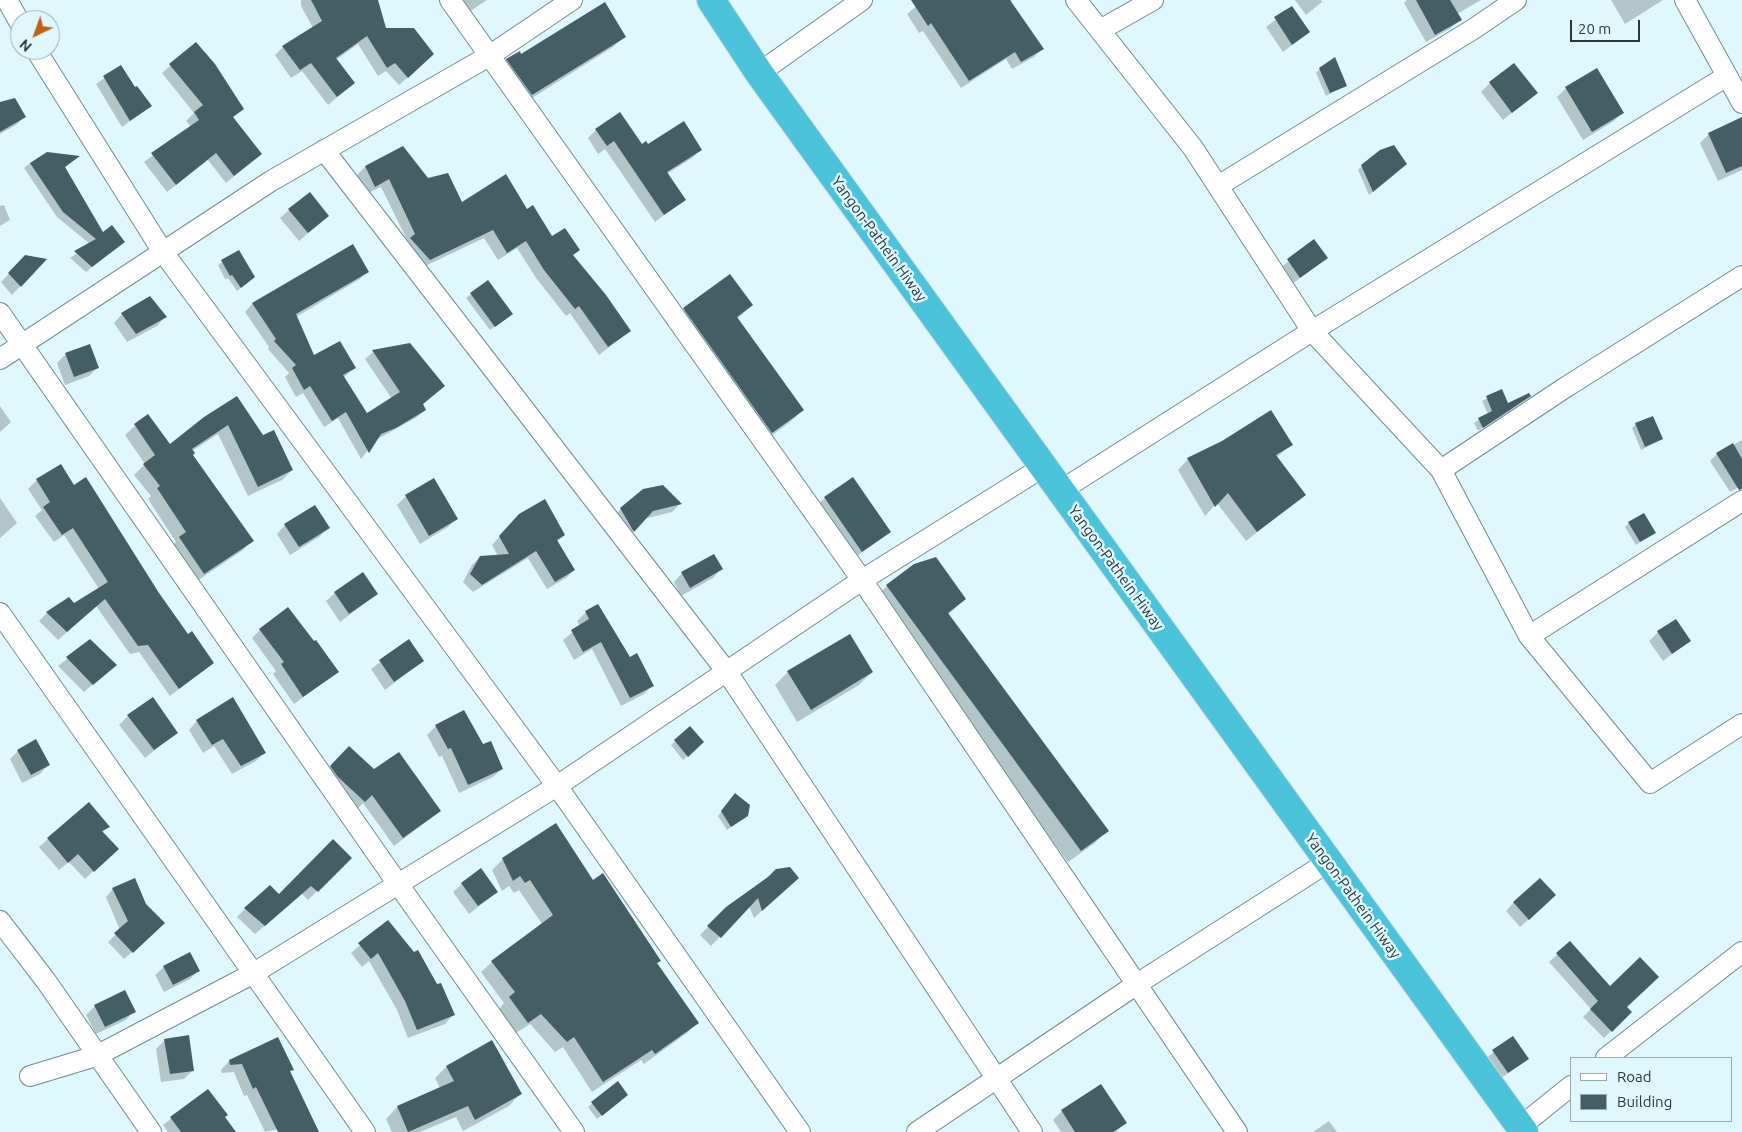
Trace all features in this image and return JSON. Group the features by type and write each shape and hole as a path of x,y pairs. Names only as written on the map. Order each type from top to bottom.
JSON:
{"highway":[{"name":"Yangon-Pathein Hiway","path":"711,0 759,73 1522,1129"}],"street":[{"path":"450,0 862,580 1237,1132"},
{"path":"0,359 271,181 489,56 572,0"},
{"path":"759,73 862,0"},
{"path":"1076,0 1193,148 1312,331 1441,470 1529,636 1650,783 1742,724"},
{"path":"1100,30 1153,0"},
{"path":"1218,186 1475,28 1516,0"},
{"path":"1685,0 1742,103"},
{"path":"42,60 163,252 557,786 800,1132"},
{"path":"1060,491 1312,331 1727,76"},
{"path":"324,150 727,672 1032,1132"},
{"path":"1441,470 1566,387 1742,276"},
{"path":"0,313 398,884 574,1132"},
{"path":"30,1076 96,1056 254,972 557,786 862,580 1043,467"},
{"path":"1529,636 1742,501"},
{"path":"0,613 365,1132"},
{"path":"917,1132 1137,984 1328,862"},
{"path":"0,921 46,981 96,1056 151,1132"},
{"path":"1607,1057 1742,952"},
{"path":"1522,1129 1570,1087"}],"building":[{"path":"311,0 378,0 386,28 414,28 434,54 408,78 395,63 387,68 367,36 336,58 355,83 337,97 311,63 300,70 282,46 322,21"},
{"path":"911,0 1010,0 1044,49 1021,62 1015,52 969,81 931,23 928,26"},
{"path":"1416,0 1450,0 1462,20 1435,35"},
{"path":"605,2 626,37 532,95 506,59 520,51 521,54"},
{"path":"1292,6 1310,32 1292,45 1274,17"},
{"path":"196,42 215,64 244,109 233,117 262,154 234,176 216,153 176,185 151,153 199,120 194,112 203,105 169,64"},
{"path":"1335,57 1347,86 1330,93 1319,68"},
{"path":"1514,63 1538,93 1512,113 1489,82"},
{"path":"121,65 135,87 137,86 152,106 130,121 103,76"},
{"path":"1597,68 1624,113 1592,132 1565,87"},
{"path":"15,98 26,117 0,132 0,102"},
{"path":"620,112 642,144 646,141 648,144 684,121 702,150 667,172 686,200 664,215 614,141 607,146 595,129"},
{"path":"1742,117 1742,166 1726,173 1708,133"},
{"path":"1394,145 1407,164 1373,192 1361,165 1380,150"},
{"path":"403,146 428,178 448,173 462,202 506,174 527,209 533,205 552,236 565,228 580,250 573,255 606,295 631,331 608,347 579,306 575,309 544,270 526,241 507,253 493,230 430,260 410,238 415,234 389,179 375,187 365,166"},
{"path":"47,152 80,156 65,167 103,232 112,225 125,242 92,267 74,251 96,239 63,212 30,163"},
{"path":"310,192 329,216 308,233 288,209"},
{"path":"1314,239 1328,258 1300,278 1287,259"},
{"path":"353,244 369,272 296,314 314,355 340,341 356,368 343,375 367,413 400,392 372,350 410,343 445,386 423,404 426,410 396,428 381,434 369,453 346,412 332,421 310,386 304,390 292,368 296,365 274,341 276,339 252,303"},
{"path":"239,250 255,277 241,288 232,275 230,276 221,260"},
{"path":"25,255 47,259 21,287 8,273"},
{"path":"730,274 753,305 737,317 804,410 772,433 683,308"},
{"path":"488,280 513,314 495,327 470,293"},
{"path":"150,296 167,317 136,334 121,313"},
{"path":"90,344 99,368 74,377 65,353"},
{"path":"1502,389 1508,403 1529,393 1531,396 1483,428 1478,418 1492,411 1486,396"},
{"path":"237,396 263,435 274,430 293,470 258,487 228,425 192,449 195,453 193,455 254,541 204,574 179,537 186,532 157,488 160,486 143,464 155,455 134,424 148,414 170,444 204,417"},
{"path":"1271,410 1293,445 1276,455 1306,495 1257,532 1228,493 1215,507 1187,458 1222,441"},
{"path":"1653,416 1663,439 1645,447 1635,423"},
{"path":"1733,443 1742,459 1742,489 1739,490 1716,453"},
{"path":"61,464 74,485 86,477 159,593 188,634 192,631 214,663 179,689 148,645 138,646 105,599 67,632 46,612 69,597 74,603 108,582 73,528 62,535 43,507 50,502 36,479"},
{"path":"853,477 891,532 862,552 824,497"},
{"path":"434,478 458,519 429,536 405,495"},
{"path":"663,485 682,504 653,511 634,532 620,508 643,489"},
{"path":"545,499 565,535 557,540 575,570 555,582 536,551 482,585 470,574 480,556 509,554 499,536 519,514"},
{"path":"315,505 330,528 299,547 284,524"},
{"path":"1644,513 1656,533 1640,542 1628,522"},
{"path":"714,554 723,569 690,588 681,572"},
{"path":"936,557 966,599 948,613 1109,831 1081,851 886,585 914,564"},
{"path":"363,572 378,594 349,614 334,592"},
{"path":"598,604 630,657 637,653 654,686 630,698 601,642 583,652 571,630 589,619 585,611"},
{"path":"288,607 314,641 316,640 339,672 303,697 281,664 284,662 259,629"},
{"path":"1676,619 1691,641 1672,654 1657,631"},
{"path":"850,634 873,672 811,710 787,671"},
{"path":"90,639 117,665 93,685 66,657"},
{"path":"409,639 424,661 394,682 379,660"},
{"path":"153,697 178,733 154,750 127,715"},
{"path":"233,697 266,753 241,766 223,739 212,745 196,720"},
{"path":"464,710 483,744 491,741 503,769 468,785 451,748 448,749 435,725"},
{"path":"690,726 704,742 688,757 674,740"},
{"path":"36,739 50,765 31,775 17,750"},
{"path":"349,746 374,769 399,752 441,811 403,838 372,795 365,802 338,777 330,766"},
{"path":"735,793 750,805 748,816 731,827 721,811"},
{"path":"89,802 110,827 102,831 119,849 94,872 78,854 68,863 47,838"},
{"path":"556,823 593,880 603,873 661,961 657,963 699,1023 655,1054 652,1050 603,1082 574,1037 567,1042 541,1014 528,1023 509,997 515,992 491,961 553,915 530,880 525,883 520,876 513,881 502,858"},
{"path":"333,839 352,858 318,892 311,886 265,926 244,908 270,885 279,894"},
{"path":"790,867 799,878 762,911 758,898 721,938 707,926 726,907 768,877 776,869"},
{"path":"481,868 498,892 478,906 461,883"},
{"path":"135,878 146,904 165,923 133,953 114,933 128,921 112,888"},
{"path":"1540,878 1556,895 1529,920 1513,902"},
{"path":"388,920 414,952 418,950 437,984 441,983 455,1015 417,1030 405,1001 378,953 371,959 358,943"},
{"path":"1570,941 1610,986 1640,957 1659,977 1627,1007 1632,1012 1612,1032 1590,1009 1598,1001 1556,953"},
{"path":"190,952 200,971 173,985 163,966"},
{"path":"125,990 136,1012 105,1027 94,1005"},
{"path":"189,1035 194,1071 170,1074 164,1039"},
{"path":"1513,1036 1529,1059 1508,1073 1492,1050"},
{"path":"278,1037 294,1070 290,1071 319,1132 278,1132 256,1087 253,1089 242,1064 230,1065 229,1060"},
{"path":"492,1040 522,1094 475,1120 468,1106 408,1132 397,1106 454,1081 446,1066"},
{"path":"618,1081 628,1095 602,1116 591,1102"},
{"path":"1101,1084 1127,1123 1113,1132 1075,1132 1061,1110"},
{"path":"208,1089 228,1115 225,1117 236,1132 181,1132 170,1117"}]}
